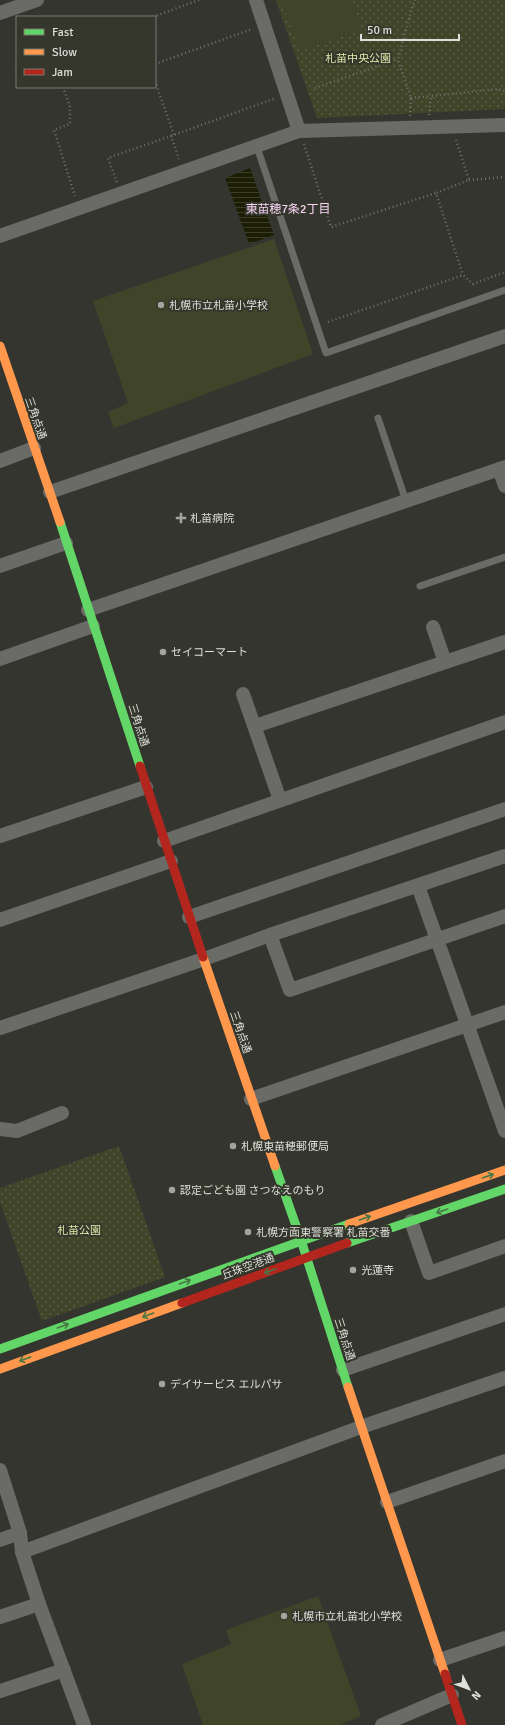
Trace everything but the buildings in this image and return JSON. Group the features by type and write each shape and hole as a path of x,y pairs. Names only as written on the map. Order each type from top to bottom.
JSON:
{"street":[{"path":"0,13 37,0"},
{"path":"256,0 301,136"},
{"path":"0,236 257,147 301,136 505,125"},
{"path":"50,492 505,337"},
{"name":"三角点通","path":"0,346 2,363 50,492 164,841 251,1100 301,1240 361,1427 462,1725"},
{"path":"0,461 34,448"},
{"path":"88,610 502,468 505,486"},
{"path":"0,566 66,543"},
{"path":"0,659 93,626"},
{"path":"433,627 445,662"},
{"path":"255,726 505,642"},
{"path":"243,694 280,800"},
{"path":"164,841 505,722"},
{"path":"0,836 146,787"},
{"path":"190,917 505,809"},
{"path":"0,1028 505,856"},
{"path":"0,920 171,861"},
{"path":"418,886 505,1131"},
{"path":"270,935 290,990 505,916"},
{"path":"251,1100 505,1012"},
{"path":"0,1129 17,1131 62,1113"},
{"name":"丘珠空港通","path":"0,1349 301,1240 505,1170"},
{"name":"丘珠空港通","path":"0,1369 307,1258 505,1189"},
{"path":"411,1221 429,1273 505,1246"},
{"path":"343,1370 505,1314"},
{"path":"22,1552 361,1427 505,1378"},
{"path":"387,1502 505,1461"},
{"path":"0,1470 20,1533 22,1552 39,1604 84,1725"},
{"path":"0,1540 20,1533"},
{"path":"0,1617 39,1604"},
{"path":"440,1660 505,1638"},
{"path":"0,1691 64,1670"},
{"path":"382,1725 452,1695"}],"lane":[{"path":"257,147 326,353 505,290"},
{"path":"378,418 406,501"},
{"path":"420,586 505,557"}],"path":[{"path":"155,16 199,0"},
{"path":"410,117 411,98 398,59 415,0"},
{"path":"156,64 258,27"},
{"path":"315,88 398,59"},
{"path":"156,84 173,135 180,163"},
{"path":"64,88 70,107 70,124 54,130 76,199"},
{"path":"411,98 498,89 505,91"},
{"path":"429,116 431,96"},
{"path":"118,184 108,158 281,97"},
{"path":"301,136 331,227 436,193 468,180 505,177"},
{"path":"454,136 468,180"},
{"path":"436,193 463,275 473,284 505,272"},
{"path":"328,322 463,275"}],"green space":[{"name":"札苗中央公園","path":"276,0 505,0 505,109 317,118"},
{"path":"281,0 351,0 362,29 300,51"},
{"path":"274,239 313,354 114,428 108,412 128,403 93,301"},
{"name":"札苗公園","path":"119,1146 165,1277 42,1321 0,1202 0,1188"},
{"path":"318,1596 361,1716 340,1725 203,1725 182,1664 231,1644 226,1630"}],"shaded area":[{"path":"250,168 274,235 249,244 225,178"}],"traffic: fast":[{"path":"60,522 140,766"},
{"path":"275,1166 301,1240 348,1387"},
{"path":"347,1243 505,1189"},
{"path":"0,1349 349,1224"}],"traffic: slow":[{"path":"0,346 60,522"},
{"path":"203,957 275,1166"},
{"path":"349,1224 505,1170"},
{"path":"0,1369 182,1303"},
{"path":"348,1387 445,1674"}],"traffic: jam":[{"path":"140,766 203,957"},
{"path":"182,1303 347,1243"},
{"path":"445,1674 462,1725"}],"place":[{"name":"札幌市立札苗小学校","path":"161,305"},
{"name":"札苗病院","path":"181,518"},
{"name":"セイコーマート","path":"163,652"},
{"name":"札幌東苗穂郵便局","path":"233,1146"},
{"name":"認定ごども園 さつなえのもり","path":"172,1190"},
{"name":"札幌方面東警察署 札苗交番","path":"248,1232"},
{"name":"光蓮寺","path":"353,1270"},
{"name":"デイサービス エルパサ","path":"162,1384"},
{"name":"札幌市立札苗北小学校","path":"284,1616"}],"district":[{"name":"東苗穂7条2丁目","path":"288,209"}]}
